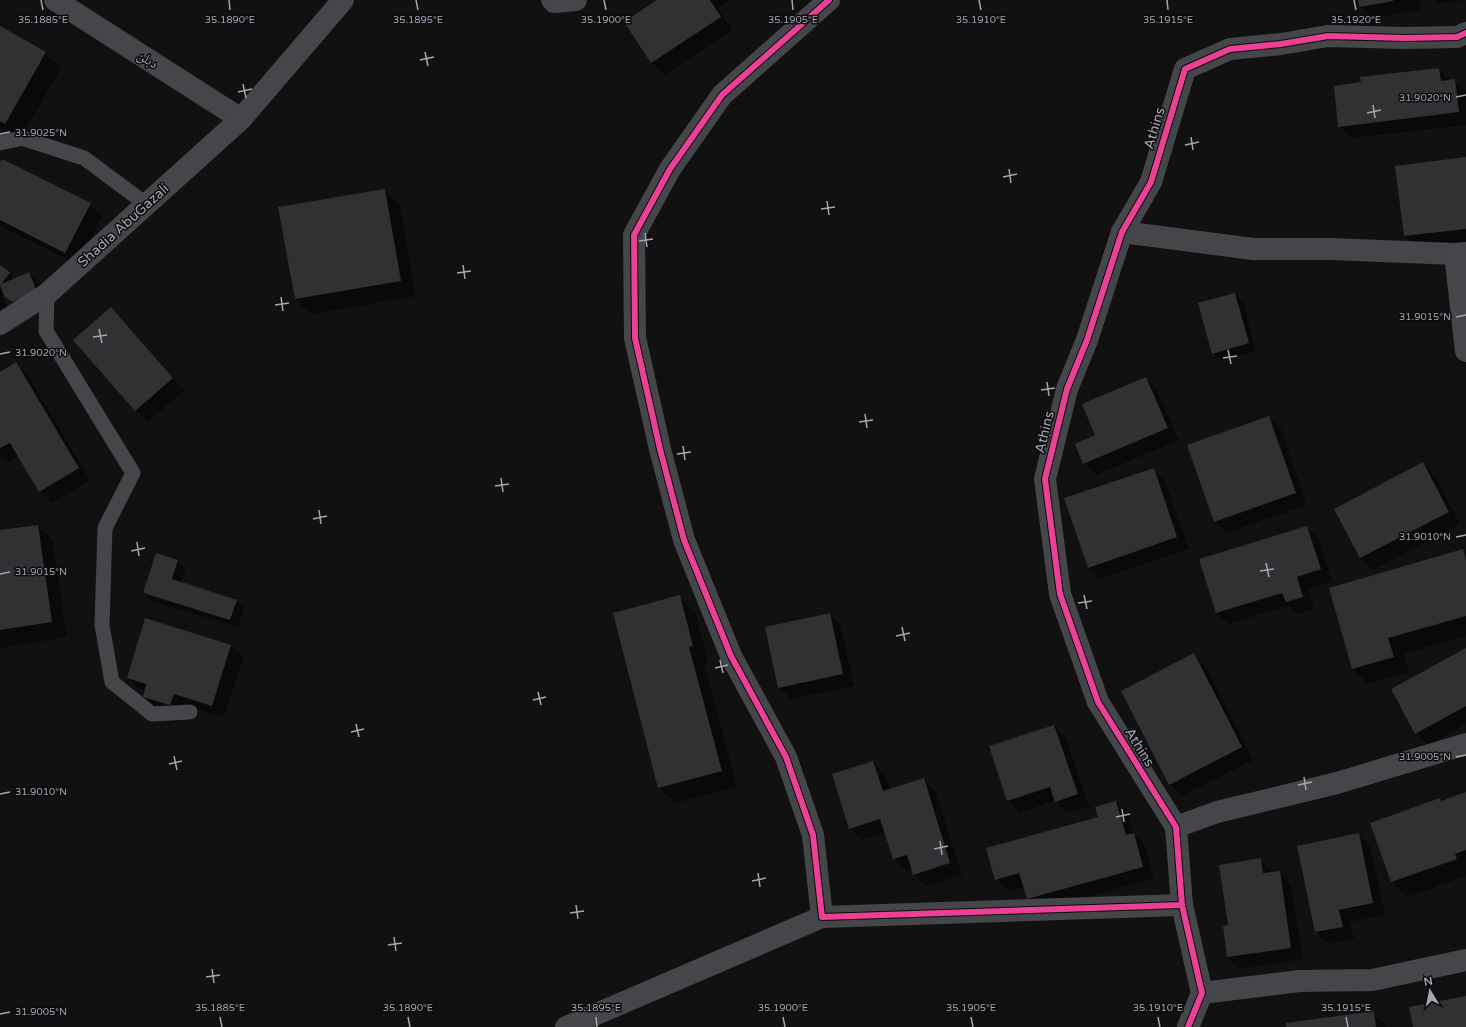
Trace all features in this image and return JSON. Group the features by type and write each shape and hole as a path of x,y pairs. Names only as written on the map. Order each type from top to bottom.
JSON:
{"street":[{"name":"دبلن","path":"55,0 241,119"},
{"name":"Shadia AbuGazali","path":"0,324 47,294 241,119 343,0"},
{"path":"552,0 554,2 576,0"},
{"path":"822,917 813,835 786,757 730,656 684,540 660,449 635,338 634,235 670,169 722,95 829,0"},
{"name":"Athins","path":"1202,993 1182,905 1176,826 1098,702 1060,594 1045,479 1067,389 1087,340 1122,232 1151,182 1185,69 1230,49 1281,44 1328,36 1405,38 1457,37 1466,33"},
{"path":"1122,232 1253,249 1461,253 1466,351"},
{"path":"1176,826 1217,812 1337,783 1466,744"},
{"path":"566,1027 822,917 1182,905"},
{"path":"1188,1027 1202,993 1300,981 1372,980 1466,960"}],"lane":[{"path":"0,143 22,138 84,158 146,204"},
{"path":"47,294 46,331 133,473 105,528 102,625 112,682 152,714 190,712"}],"building":[{"path":"657,0 710,0 721,17 651,63 624,22"},
{"path":"1358,0 1393,0 1393,1 1359,7"},
{"path":"0,26 46,52 5,124 0,121"},
{"path":"1439,68 1441,81 1455,79 1459,112 1338,127 1334,86 1361,82 1360,77"},
{"path":"1466,157 1466,229 1404,236 1395,166"},
{"path":"2,159 91,203 65,253 0,220 0,163"},
{"path":"385,189 401,281 295,299 278,207"},
{"path":"0,265 10,273 1,284 29,272 37,292 12,302 4,296 0,285"},
{"path":"1235,293 1249,343 1212,354 1198,303"},
{"path":"111,307 173,378 135,411 73,340"},
{"path":"16,362 79,468 39,492 10,443 0,448 0,372"},
{"path":"1146,377 1168,428 1083,464 1075,444 1095,435 1082,404"},
{"path":"1269,416 1296,493 1214,522 1187,445"},
{"path":"1423,462 1449,512 1360,558 1334,509"},
{"path":"1154,468 1177,537 1088,568 1064,498"},
{"path":"38,525 52,622 0,630 0,530"},
{"path":"1307,526 1321,569 1297,577 1303,597 1286,602 1282,593 1216,613 1199,559"},
{"path":"1463,549 1466,560 1466,616 1388,638 1394,657 1352,669 1329,588"},
{"path":"156,553 178,560 172,579 237,600 230,620 143,593"},
{"path":"680,595 693,646 689,647 722,771 658,788 613,613"},
{"path":"830,613 843,674 778,688 765,627"},
{"path":"145,618 231,645 212,706 174,694 170,705 143,697 146,684 127,678"},
{"path":"1466,648 1466,706 1415,734 1391,689"},
{"path":"1194,653 1242,747 1169,785 1121,691"},
{"path":"1054,725 1078,794 1055,802 1050,787 1007,801 989,746"},
{"path":"873,761 883,791 924,778 950,863 913,875 907,855 893,859 880,819 849,829 832,774"},
{"path":"1466,792 1466,850 1455,854 1457,859 1391,882 1370,823 1440,798 1441,801"},
{"path":"1116,801 1126,835 1134,833 1143,867 1027,899 1019,873 995,880 986,848 1098,817 1095,807"},
{"path":"1359,833 1373,903 1339,910 1343,927 1315,932 1297,846"},
{"path":"1261,858 1263,873 1280,871 1291,948 1227,957 1223,926 1228,925 1219,865"},
{"path":"1466,996 1466,1027 1413,1027 1409,1007"},
{"path":"1374,1011 1376,1027 1286,1027 1286,1023"}],"cycle path":[{"path":"829,0 722,95 670,169 634,235 635,338 660,449 684,540 731,656 786,757 813,835 822,917 1182,905"},
{"path":"1188,1027 1202,993 1182,905 1176,827 1098,702 1060,594 1045,479 1067,389 1087,340 1122,232 1151,182 1185,69 1230,49 1281,44 1328,36 1405,38 1457,37 1466,33"}]}
